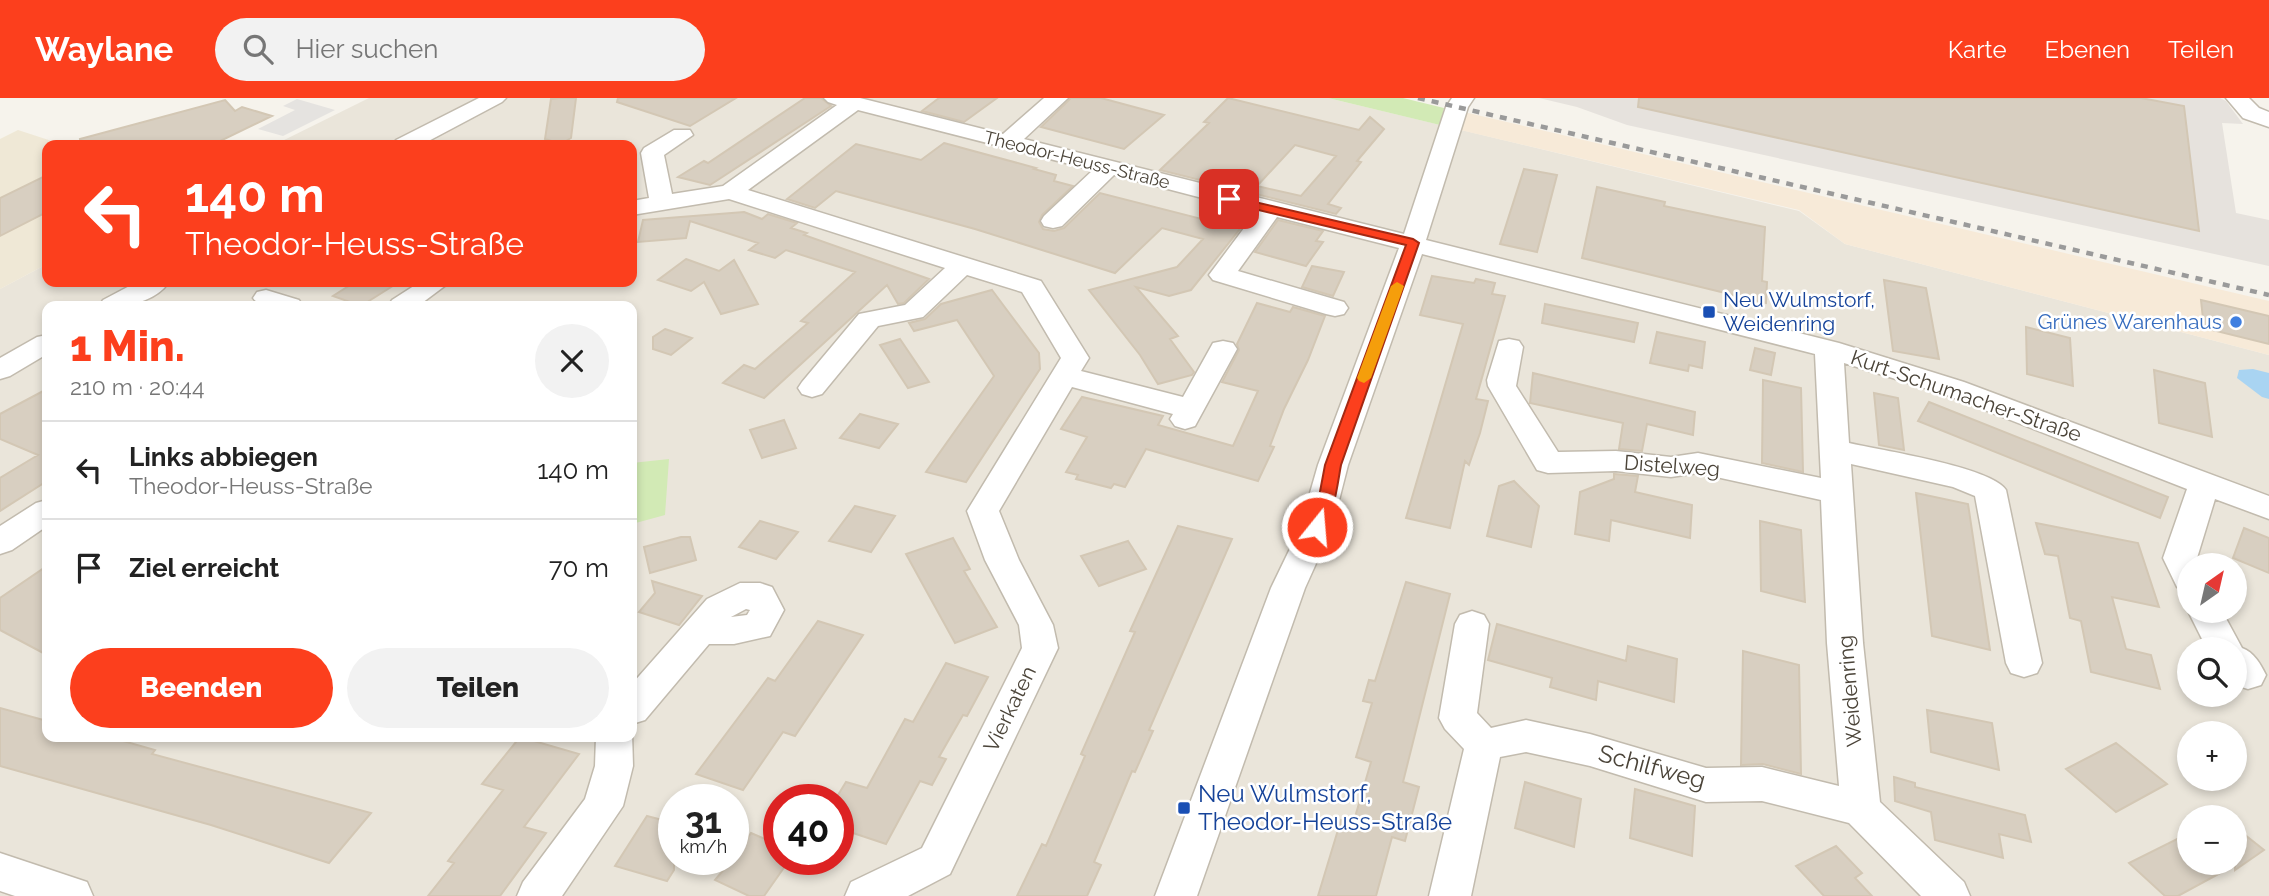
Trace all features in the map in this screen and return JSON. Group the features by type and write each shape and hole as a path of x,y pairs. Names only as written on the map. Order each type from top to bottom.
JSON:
{"street":[{"path":"414,140 495,98"},
{"path":"1007,142 1058,98"},
{"path":"1176,896 1288,587 1307,556 1327,497 1333,465 1413,243 1457,107 1463,98"},
{"path":"2237,98 2251,113 2269,120"},
{"path":"637,207 730,192 845,101"},
{"name":"Theodor-Heuss-Straße","path":"845,101 909,107 1007,142 1270,210 1413,243"},
{"path":"662,203 652,153 682,135"},
{"path":"1054,221 1108,168"},
{"name":"Vierkaten","path":"730,192 1032,287 1075,358 983,511 1002,560 1036,625 1040,648 936,861 866,896"},
{"path":"1270,210 1222,275 1335,308"},
{"name":"Kurt-Schumacher-Straße","path":"1413,243 1829,349 1954,388 2269,508"},
{"path":"812,388 869,320 914,311 963,265"},
{"path":"121,301 147,287"},
{"path":"408,301 430,287"},
{"path":"0,370 42,346"},
{"name":"Distelweg","path":"1509,347 1502,386 1532,432 1548,463 1616,461 1671,467 1698,463 1836,492"},
{"path":"1064,376 1188,414 1223,349"},
{"name":"Weidenring","path":"1829,349 1845,643 1861,809"},
{"path":"1834,450 1960,478 1990,491 2024,663"},
{"path":"2182,553 2205,482"},
{"path":"0,542 42,513"},
{"path":"1450,896 1484,745 1458,718 1472,624"},
{"path":"637,703 700,630"},
{"name":"Schilfweg","path":"1484,745 1526,736 1590,750 1706,785 1762,784 1861,809"},
{"path":"538,896 603,806 614,766 615,742"},
{"path":"1861,809 1949,896"},
{"path":"0,872 72,896"}],"shaded area":[{"path":"369,98 1328,98 1799,211 1845,244 2269,355 2269,896 0,896 0,289 42,267 42,287 637,287 637,140 284,140"},
{"path":"1539,98 2220,98 2226,101 2243,124 2222,123 2236,213 2269,220 2269,266 1627,125 1577,107"},
{"path":"297,99 335,110 283,136 258,129 295,110 283,106"},
{"path":"1464,112 2269,301 2269,355 1845,244 1799,210 1456,129"},
{"path":"18,130 49,140 42,140 42,267 0,289 0,139"}],"green space":[{"path":"1328,98 1403,98 1444,108 1440,125"},
{"path":"669,459 665,515 637,523 637,462"}],"water":[{"path":"2253,369 2269,373 2269,399 2262,397 2237,378 2239,370"}],"building":[{"path":"576,98 571,138 568,140 545,139 551,99"},
{"path":"618,98 736,98 690,126 617,102"},
{"path":"805,98 821,98 831,106 710,185 678,177 704,161 708,163"},
{"path":"939,98 997,98 964,122 922,111"},
{"path":"1071,98 1101,98 1164,115 1124,149 1041,127"},
{"path":"1228,98 1359,130 1370,117 1384,129 1357,161 1361,162 1328,204 1341,208 1336,214 1160,170 1209,123 1204,122","holes":["1295,145 1336,156 1301,196 1257,186"]},
{"path":"1639,98 2141,98 2184,106 2199,231 1638,107"},
{"path":"225,100 235,111 242,107 272,116 222,140 80,139"},
{"path":"944,143 1036,168 1034,169 1056,175 1054,181 1073,186 1042,215 1039,222 1043,229 1054,231 1064,228 1100,193 1217,223 1230,208 1252,214 1191,290 1169,296 1136,287 1178,336 1170,339 1194,372 1192,375 1158,384 1140,355 1089,290 1177,267 1203,239 1162,228 1115,273 975,229 836,191 815,208 787,199 856,144 921,160"},
{"path":"1524,169 1557,175 1537,252 1500,244"},
{"path":"42,177 42,215 0,236 0,198"},
{"path":"1597,187 1665,202 1664,206 1765,227 1762,281 1767,282 1766,303 1582,258"},
{"path":"744,212 762,219 768,214 797,223 791,228 807,233 804,235 929,279 904,303 898,304 887,285 764,398 723,383 744,365 755,369 808,323 801,321 855,272 786,250 775,258 749,250 758,243 690,221 686,238 638,242 643,220"},
{"path":"1278,220 1323,231 1316,241 1323,242 1306,266 1255,252"},
{"path":"686,259 719,271 734,260 758,304 721,314 704,282 691,291 658,280"},
{"path":"1312,266 1344,272 1333,296 1302,287"},
{"path":"1432,276 1474,283 1476,279 1495,283 1492,294 1505,296 1476,399 1488,401 1469,465 1465,461 1450,528 1406,518 1463,324 1420,315"},
{"path":"1884,280 1926,288 1939,359 1893,351"},
{"path":"347,287 391,287 369,301 347,301 333,296"},
{"path":"992,290 1039,353 1040,369 966,482 926,472 994,376 957,320 914,331 909,323 925,319 941,304"},
{"name":"Grünes Warenhaus","path":"2201,300 2269,316 2269,344 2204,328"},
{"path":"1257,303 1290,312 1293,307 1325,316 1308,360 1284,409 1270,446 1274,447 1258,481 1146,449 1125,487 1114,484 1111,488 1076,479 1078,475 1066,472 1087,437 1061,429 1082,397 1163,416 1158,425 1233,446 1258,391 1222,382 1239,350 1237,344"},
{"path":"1545,304 1638,323 1634,342 1542,323"},
{"path":"2026,327 2070,338 2073,386 2027,374"},
{"path":"665,329 692,338 671,355 653,349 653,337"},
{"path":"1657,332 1705,342 1702,368 1689,365 1688,371 1650,363"},
{"path":"900,339 929,382 908,388 880,345"},
{"path":"1755,348 1775,353 1771,375 1750,370"},
{"path":"2154,370 2205,383 2212,437 2159,423"},
{"path":"1533,373 1695,412 1693,435 1647,424 1642,451 1619,449 1623,423 1530,403"},
{"path":"1763,380 1801,388 1803,472 1762,463"},
{"path":"42,392 42,484 0,511 0,478 38,455 0,439 0,414"},
{"path":"1874,393 1898,398 1904,450 1879,445"},
{"path":"1929,402 2168,497 2160,518 1918,421"},
{"path":"860,414 898,424 879,448 840,438"},
{"path":"784,420 796,448 762,458 750,430"},
{"path":"1614,474 1638,476 1635,492 1692,505 1690,538 1611,520 1609,541 1575,534 1580,492 1614,479"},
{"path":"1514,481 1539,506 1531,547 1487,536 1499,486"},
{"path":"1916,493 1968,504 1990,650 1932,636"},
{"path":"855,506 895,516 871,552 829,541"},
{"path":"760,521 798,532 776,559 739,547"},
{"path":"1760,521 1801,530 1805,602 1761,591"},
{"path":"2036,523 2138,543 2159,607 2112,597 2126,649 2151,655 2160,689 2091,672 2081,621 2070,618 2058,556 2045,554"},
{"path":"1178,526 1232,539 1149,730 1153,731 1135,772 1132,771 1094,862 1101,865 1087,896 1017,896 1042,844 1046,846 1085,756 1081,754 1135,632 1130,631"},
{"path":"2244,528 2269,538 2269,573 2247,564 2247,553 2235,553"},
{"path":"690,537 696,560 650,573 644,547"},
{"path":"953,538 970,569 964,571 997,627 955,643 906,554"},
{"path":"1128,541 1146,569 1099,586 1081,556"},
{"path":"42,569 42,652 0,630 0,598"},
{"path":"652,581 702,596 679,625 639,612 655,593"},
{"path":"1406,582 1450,594 1403,782 1419,787 1405,841 1392,837 1376,896 1318,896 1341,820 1353,824 1371,762 1356,757 1372,703 1363,701 1369,680 1375,681"},
{"path":"818,621 863,635 795,736 783,732 747,784 725,784 696,774 768,678 775,681"},
{"path":"1497,624 1626,661 1628,646 1677,659 1674,702 1598,681 1596,700 1550,687 1552,678 1488,660"},
{"path":"1743,651 1799,665 1801,774 1763,764 1741,765"},
{"path":"946,663 988,677 967,716 963,715 939,757 946,759 932,785 920,781 886,844 854,833 854,784 867,788 905,719 913,722"},
{"path":"0,708 42,720 42,742 127,742 155,750 152,754 371,813 329,863 211,825 0,766"},
{"path":"1927,710 1992,723 1999,770 1931,752"},
{"path":"516,742 537,742 579,754 524,827 546,833 500,896 428,896 454,863 448,861 503,790 482,784"},
{"path":"2116,743 2167,784 2116,812 2066,769"},
{"path":"1894,777 1915,783 1915,787 2025,815 2031,842 1999,834 2003,858 1935,840 1931,812 1895,801"},
{"path":"1525,782 1581,799 1574,847 1515,828"},
{"path":"1635,789 1695,806 1692,856 1630,838"},
{"path":"647,816 658,819 658,875 671,875 667,881 615,866"},
{"path":"751,833 763,838 763,875 779,875 764,896 749,896 715,880 719,875 749,875"},
{"path":"2247,837 2264,850 2247,862"},
{"path":"2177,839 2177,875 2217,875 2178,896 2165,896 2129,863"},
{"path":"1836,846 1862,873 1855,878 1872,896 1824,896 1796,866"}],"railway":[{"path":"1418,98 2269,295"}],"slow traffic":[{"path":"1364,378 1397,286"}],"place":[{"name":"Neu Wulmstorf, Weidenring","path":"1709,312"},
{"name":"Grünes Warenhaus","path":"2236,322"},
{"name":"Neu Wulmstorf, Theodor-Heuss-Straße","path":"1184,808"}],"route":[{"path":"1229,199 1413,243 1333,465 1327,497 1317,527"}]}
